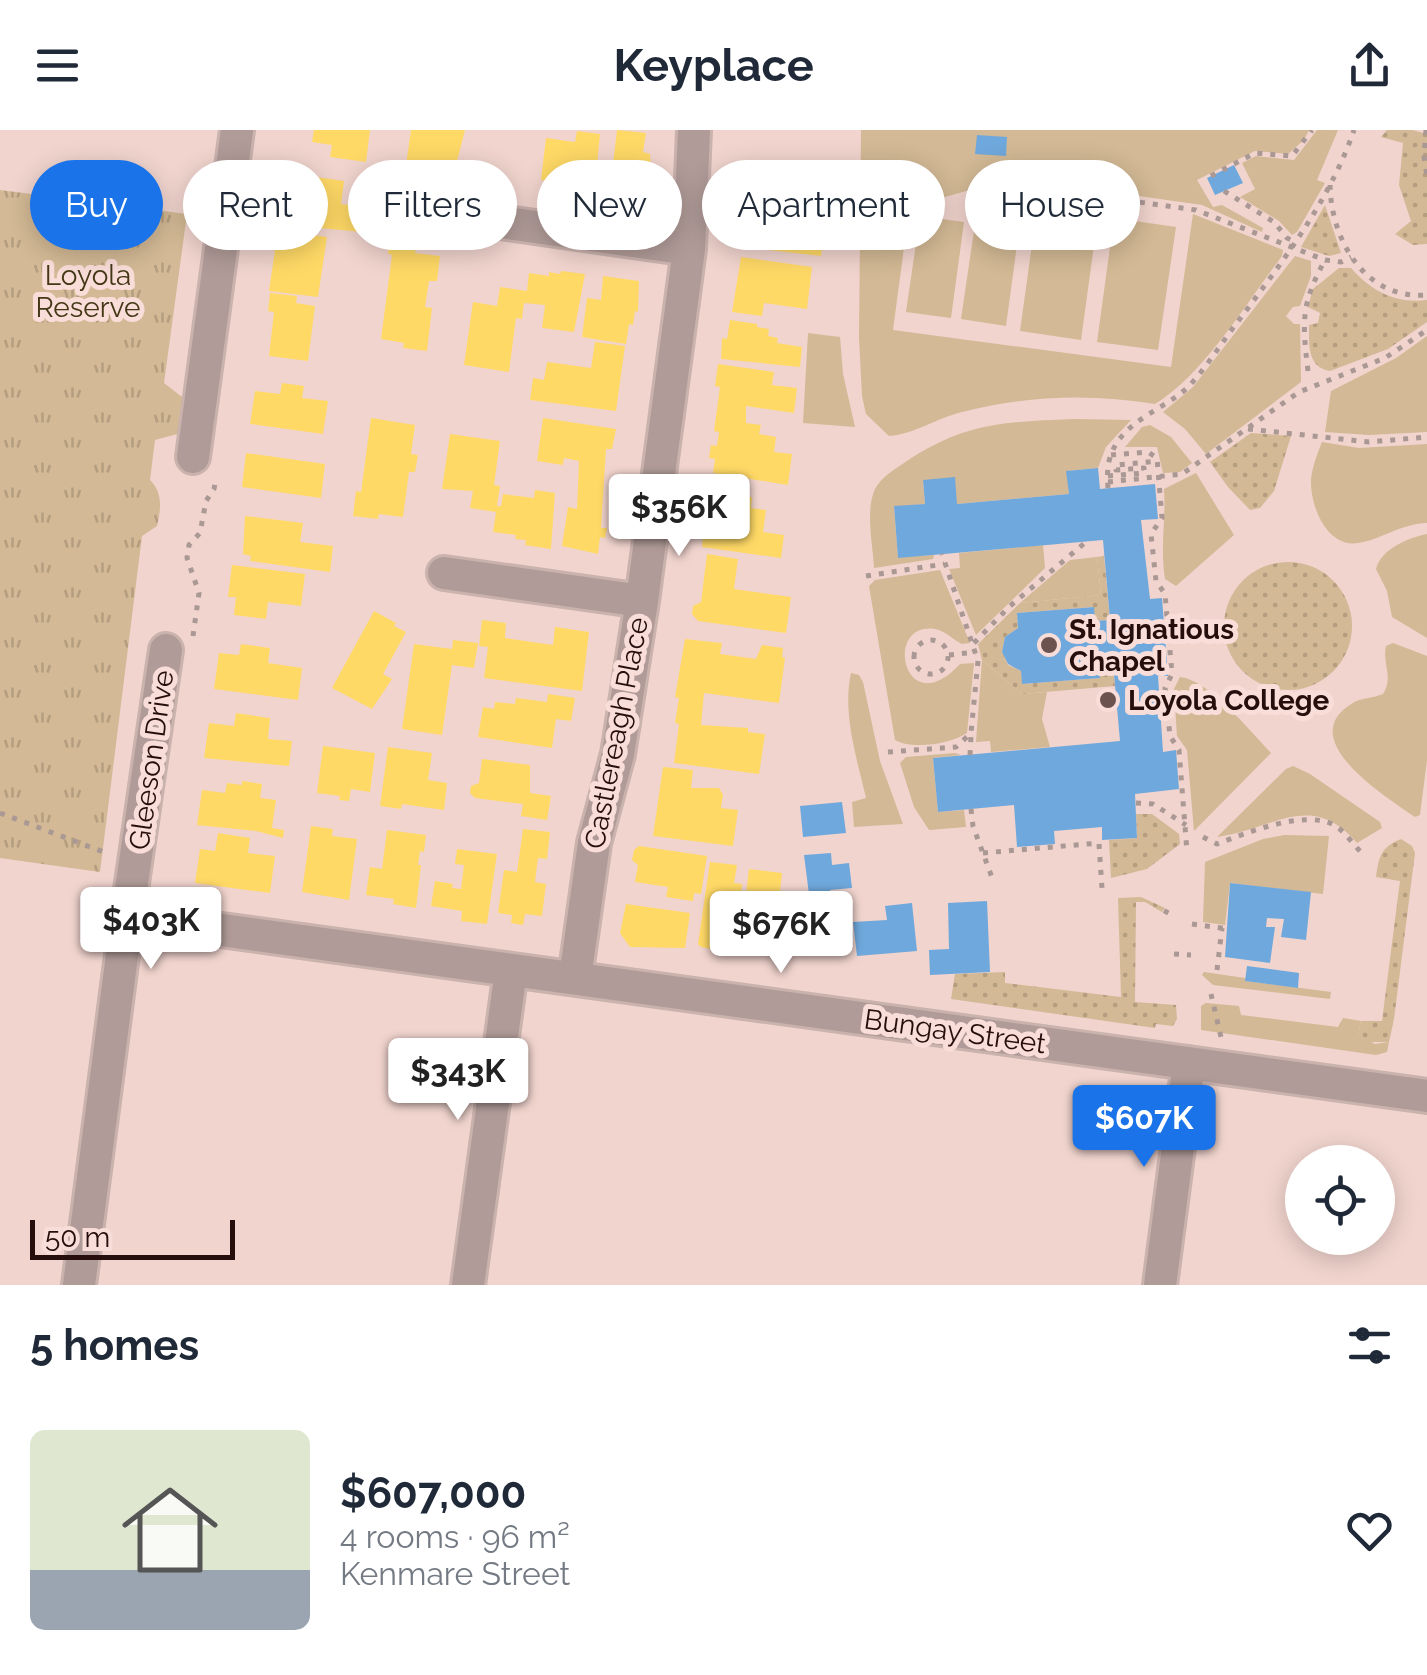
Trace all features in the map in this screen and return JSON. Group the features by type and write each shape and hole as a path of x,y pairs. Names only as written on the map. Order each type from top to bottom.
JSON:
{"street":[{"path":"193,457 237,130"},
{"name":"Castlereagh Place","path":"575,978 594,843 618,754 642,601 690,249 694,130"},
{"path":"517,224 690,249"},
{"path":"444,574 642,601"},
{"name":"Gleeson Drive","path":"79,1285 127,917 178,652"},
{"name":"Bungay Street","path":"127,917 1427,1096"},
{"path":"468,1285 511,970"},
{"path":"1160,1285 1190,1063"}],"path":[{"path":"1211,176 1255,153 1292,156 1312,130"},
{"path":"1108,482 1107,464 1118,441 1188,386 1292,249 1354,130"},
{"path":"1426,130 1427,177"},
{"path":"1330,182 1333,216 1350,257 1374,282 1392,292 1427,295"},
{"path":"1224,192 1274,222 1287,238 1296,242"},
{"path":"1140,202 1196,210 1325,260 1341,262 1350,257"},
{"path":"1308,371 1304,310 1309,289 1325,260"},
{"path":"1108,482 1182,474 1300,392 1385,358 1427,330"},
{"path":"1248,429 1368,442 1427,437"},
{"path":"1111,455 1148,452 1158,461 1162,518 1151,534 1156,581 1165,594 1172,674 1165,688 1170,736 1179,750 1187,852"},
{"path":"178,652 199,593 186,558 204,524 206,501 214,489 218,461 193,457"},
{"path":"1108,482 1144,473 1144,468 1116,470 1116,465 1158,461"},
{"path":"974,643 1010,606 1087,541"},
{"path":"942,554 978,661 970,754"},
{"path":"866,576 944,564"},
{"path":"932,640 943,644 949,655 947,665 934,674 923,672 914,660 921,643 932,640"},
{"path":"949,655 976,652"},
{"path":"888,752 956,747 972,733"},
{"path":"1136,803 1154,804 1186,825"},
{"path":"971,809 973,826 994,883"},
{"path":"0,812 110,854 137,860"},
{"path":"1203,838 1217,844 1272,826 1331,823 1363,854"},
{"path":"983,853 1099,842 1102,888"},
{"path":"1165,914 1172,902"},
{"path":"1192,924 1225,929 1217,970"},
{"path":"1174,954 1191,955"},
{"path":"1210,994 1221,1028 1221,1045"}],"green space":[{"path":"861,130 1309,130 1288,154 1255,151 1197,180 1213,207 1222,205 1263,228 1262,232 1202,205 1140,196 1140,160 965,160 965,191 945,197 945,160 861,160"},
{"path":"1317,130 1338,130 1317,180 1325,183 1292,235 1279,221 1240,197 1255,189 1242,163 1256,156 1294,160"},
{"path":"1387,130 1427,134 1427,244 1413,245 1395,234 1411,221 1399,185 1403,143 1381,137"},
{"name":"Loyola Reserve","path":"0,190 30,194 30,250 163,250 163,211 183,213 183,243 164,383 186,400 181,433 155,440 150,480 159,496 159,513 157,526 142,536 100,872 0,858"},
{"path":"1325,205 1341,253 1329,256 1301,247"},
{"path":"1193,214 1283,250 1208,356 1155,404 1082,397 1010,402 962,412 889,436 866,414 859,338 860,250 904,250 893,330 1171,367"},
{"path":"945,219 964,222 951,318 906,312 915,250 945,250"},
{"path":"1140,222 1176,227 1158,350 1097,342 1110,250 1140,250"},
{"path":"971,250 1016,250 1006,326 961,319"},
{"path":"1031,250 1093,250 1081,340 1020,331"},
{"path":"1295,256 1311,261 1311,276 1300,306 1293,307 1286,316 1300,324 1301,382 1206,454 1185,429 1163,412 1193,387"},
{"path":"1339,268 1351,268 1367,283 1395,298 1427,300 1427,322 1388,349 1330,371 1313,360 1309,325 1318,323 1320,313 1308,307 1313,289"},
{"path":"808,333 840,337 843,374 855,427 803,423"},
{"path":"1427,336 1427,432 1325,432 1331,391 1396,358"},
{"path":"1131,420 1106,447 1098,468 1067,471 1069,494 957,504 923,480 925,504 894,507 898,557 934,555 933,559 874,568 872,498 892,471 926,449 966,432 1006,423"},
{"path":"1150,425 1171,437 1192,463 1180,472 1163,473 1157,447 1125,447 1142,427"},
{"path":"1251,433 1291,436 1274,491 1260,508 1250,510 1210,462"},
{"path":"1322,442 1359,448 1427,444 1427,523 1358,543 1337,539 1322,523 1311,490 1312,470"},
{"path":"1196,473 1234,535 1176,586 1165,579 1164,489"},
{"path":"1427,534 1427,638 1392,617 1387,591 1376,569 1389,550"},
{"path":"1043,545 1045,568 976,635 949,569 960,568 959,553"},
{"path":"1104,556 1110,620 1095,621 1093,607 1017,613 1018,628 1005,637 1002,652 1008,665 1021,671 1023,684 1099,678 1098,664 1113,663 1115,686 1022,694 982,660 978,644 1020,603 1101,595 1097,557"},
{"path":"1097,557 1101,595 1020,603 1070,560"},
{"path":"1288,562 1312,567 1333,581 1347,602 1352,626 1347,650 1333,671 1312,685 1288,690 1264,685 1243,671 1229,650 1224,626 1229,602 1243,581 1264,567"},
{"path":"940,570 970,643 962,644 935,629 919,631 909,640 907,666 914,678 925,683 941,680 960,664 974,663 967,733 951,740 911,745 895,740 869,586 875,580"},
{"path":"1393,643 1427,656 1427,760 1420,815 1415,817 1351,766 1338,750 1333,733 1337,717 1353,703 1383,694 1388,682 1386,646"},
{"path":"982,660 1022,694 1047,692 1042,719 1050,747 991,752 990,741 976,742"},
{"path":"851,673 859,675 863,682 880,761 903,824 854,827 852,802 866,798 849,720"},
{"path":"1180,677 1216,697 1271,753 1194,831 1187,750 1177,736 1174,689"},
{"path":"961,755 933,758 938,812 964,810 966,827 929,830 914,807 900,763 906,757"},
{"path":"1293,766 1380,822 1382,828 1357,843 1340,827 1323,818 1307,816 1217,837"},
{"path":"1136,814 1152,814 1179,834 1180,844 1147,869 1111,878 1109,840 1137,838"},
{"path":"1284,835 1329,836 1323,894 1230,883 1225,925 1203,922 1205,862 1263,839"},
{"path":"1401,839 1415,853 1394,1019 1389,1042 1361,1042 1361,1021 1382,1021 1400,881 1376,877 1378,863 1385,849"},
{"path":"1141,897 1165,908 1162,912 1145,902 1136,902 1135,1002 1176,1005 1173,1026 1156,1024 1155,1028 951,999 955,974 1005,972 1005,983 1121,997 1118,898"},
{"path":"1204,972 1331,992 1330,999 1213,985 1202,975"},
{"path":"1201,1006 1239,1006 1241,1015 1338,1027 1343,1018 1361,1021 1358,1035 1375,1044 1389,1042 1387,1052 1376,1055 1201,1030"}],"building: Homes":[{"path":"314,130 370,130 366,160 330,157 332,145 312,142"},
{"path":"411,130 465,130 457,160 407,160"},
{"path":"617,130 646,133 643,152 650,154 650,160 613,160"},
{"path":"577,131 600,134 598,160 543,160 546,138 575,142"},
{"path":"328,179 344,181 341,204 348,205 348,231 328,229"},
{"path":"275,250 325,250 318,297 269,291"},
{"path":"389,250 415,250 415,253 440,256 437,281 429,281 425,307 432,308 427,351 403,348 404,343 381,339 392,255"},
{"path":"768,250 822,250 821,256"},
{"path":"741,257 812,267 807,309 764,303 762,316 732,312"},
{"path":"549,272 585,274 574,332 542,328 545,305 524,303 522,319 516,318 509,372 464,365 473,302 497,306 500,287 527,291 529,273 549,276"},
{"path":"603,276 639,281 638,312 635,311 633,325 629,324 626,344 582,337 587,298 601,300"},
{"path":"270,293 297,296 296,303 315,306 308,361 269,356 274,312 268,311"},
{"path":"730,320 757,324 769,329 768,336 778,338 777,343 802,347 800,367 721,359 722,338 727,339"},
{"path":"595,342 625,346 616,411 530,400 533,378 544,380 547,362 591,368"},
{"path":"718,364 774,372 772,385 797,388 794,413 746,406 746,423 761,425 759,434 776,437 774,452 792,454 788,485 713,473 715,459 709,458 711,445 717,446 719,432 714,431 720,387 715,386"},
{"path":"282,383 304,386 302,398 328,401 323,434 250,424 255,391 280,394"},
{"path":"371,418 415,425 411,454 418,455 415,472 409,472 403,517 353,516 356,491 361,492"},
{"path":"543,418 616,429 612,449 606,449 601,528 607,528 605,538 600,537 598,554 562,546 568,507 577,509 579,461 564,458 563,465 537,461"},
{"path":"450,434 500,441 494,485 500,486 497,506 501,506 503,494 534,498 535,490 555,493 551,549 525,545 526,540 515,539 516,535 493,532 496,512 470,508 473,491 442,489"},
{"path":"246,453 325,464 321,498 242,487"},
{"path":"708,481 739,485 737,496 752,497 751,508 766,510 763,532 784,535 781,558 702,547"},
{"path":"245,516 303,523 300,542 333,546 330,572 250,561 251,556 243,554"},
{"path":"707,554 738,559 734,589 791,597 786,633 698,621 692,614 693,606 701,602"},
{"path":"232,565 305,574 301,606 268,602 266,619 234,615 236,597 228,597"},
{"path":"374,611 406,632 383,674 392,679 372,709 332,688"},
{"path":"482,620 506,623 505,638 553,645 555,627 589,632 582,691 484,678 488,647 479,646"},
{"path":"685,639 722,643 720,654 756,659 762,645 783,648 779,703 704,693 701,725 748,728 748,732 765,734 759,774 674,763 679,724 675,723 679,698 675,697"},
{"path":"453,640 478,643 474,668 452,665 442,735 402,729 414,644 452,649"},
{"path":"241,644 270,648 268,663 302,668 298,700 214,689 219,653 239,655"},
{"path":"548,694 575,698 571,721 556,719 552,748 478,737 483,707 494,709 495,702 515,704 516,698 547,702"},
{"path":"236,713 270,718 268,739 292,741 289,766 204,758 209,723 234,726"},
{"path":"323,746 375,753 370,792 351,789 349,801 317,793"},
{"path":"388,747 432,753 428,780 447,783 444,810 402,804 401,809 380,806"},
{"path":"482,759 530,765 530,793 551,796 547,820 521,816 523,804 475,798 470,793 471,786 479,783"},
{"path":"663,767 693,770 691,788 719,788 723,795 721,808 738,810 733,846 653,836"},
{"path":"242,781 262,784 260,798 276,800 272,828 284,830 283,838 197,825 202,790 225,793 227,783 242,785"},
{"path":"311,826 333,829 332,836 357,839 349,900 302,892"},
{"path":"523,829 550,832 547,859 538,858 535,882 546,884 542,916 525,914 523,925 511,923 512,915 498,913 504,870 517,872"},
{"path":"387,830 426,835 418,865 416,908 393,904 394,899 366,895 370,867 382,869"},
{"path":"218,833 250,838 248,853 275,856 270,893 195,883 200,849 215,851"},
{"path":"639,846 707,856 701,894 694,893 693,901 666,897 668,887 635,882 638,865 632,860"},
{"path":"457,849 497,854 487,924 461,921 462,911 431,906 435,881 461,889 464,865 455,864"},
{"path":"710,862 737,865 734,883 742,884 736,947 723,945 722,951 698,944"},
{"path":"749,869 782,873 777,956 739,954"},
{"path":"626,904 690,913 685,948 630,947 620,933"}],"building: Schools":[{"path":"977,135 1007,137 1006,156 975,154"},
{"path":"1234,165 1243,183 1215,195 1207,178"},
{"path":"1098,468 1100,489 1155,484 1158,519 1141,520 1150,599 1162,598 1168,676 1158,676 1163,752 1176,750 1179,789 1135,794 1137,838 1102,840 1102,827 1054,831 1055,844 1017,847 1014,805 938,812 933,758 1120,741 1113,663 1098,664 1100,678 1022,684 1021,671 1008,664 1002,652 1005,637 1018,628 1017,613 1094,607 1095,621 1110,620 1103,540 898,558 894,506 925,504 923,480 955,477 957,504 1069,494 1066,471"},
{"path":"842,802 846,833 803,837 800,806"},
{"path":"831,853 832,865 849,863 852,888 830,890 832,908 811,910 804,855"},
{"path":"1230,883 1311,892 1306,940 1281,937 1284,919 1267,918 1266,927 1275,927 1270,963 1225,957"},
{"path":"987,901 990,972 930,975 929,950 949,949 948,903"},
{"path":"912,903 917,951 857,956 853,922 887,920 885,906"},
{"path":"851,914 853,938 814,941 811,918"},
{"path":"1247,966 1299,973 1298,988 1245,981"}],"place":[{"name":"St. Ignatious Chapel","path":"1049,645"},
{"name":"Loyola College","path":"1108,700"}]}
